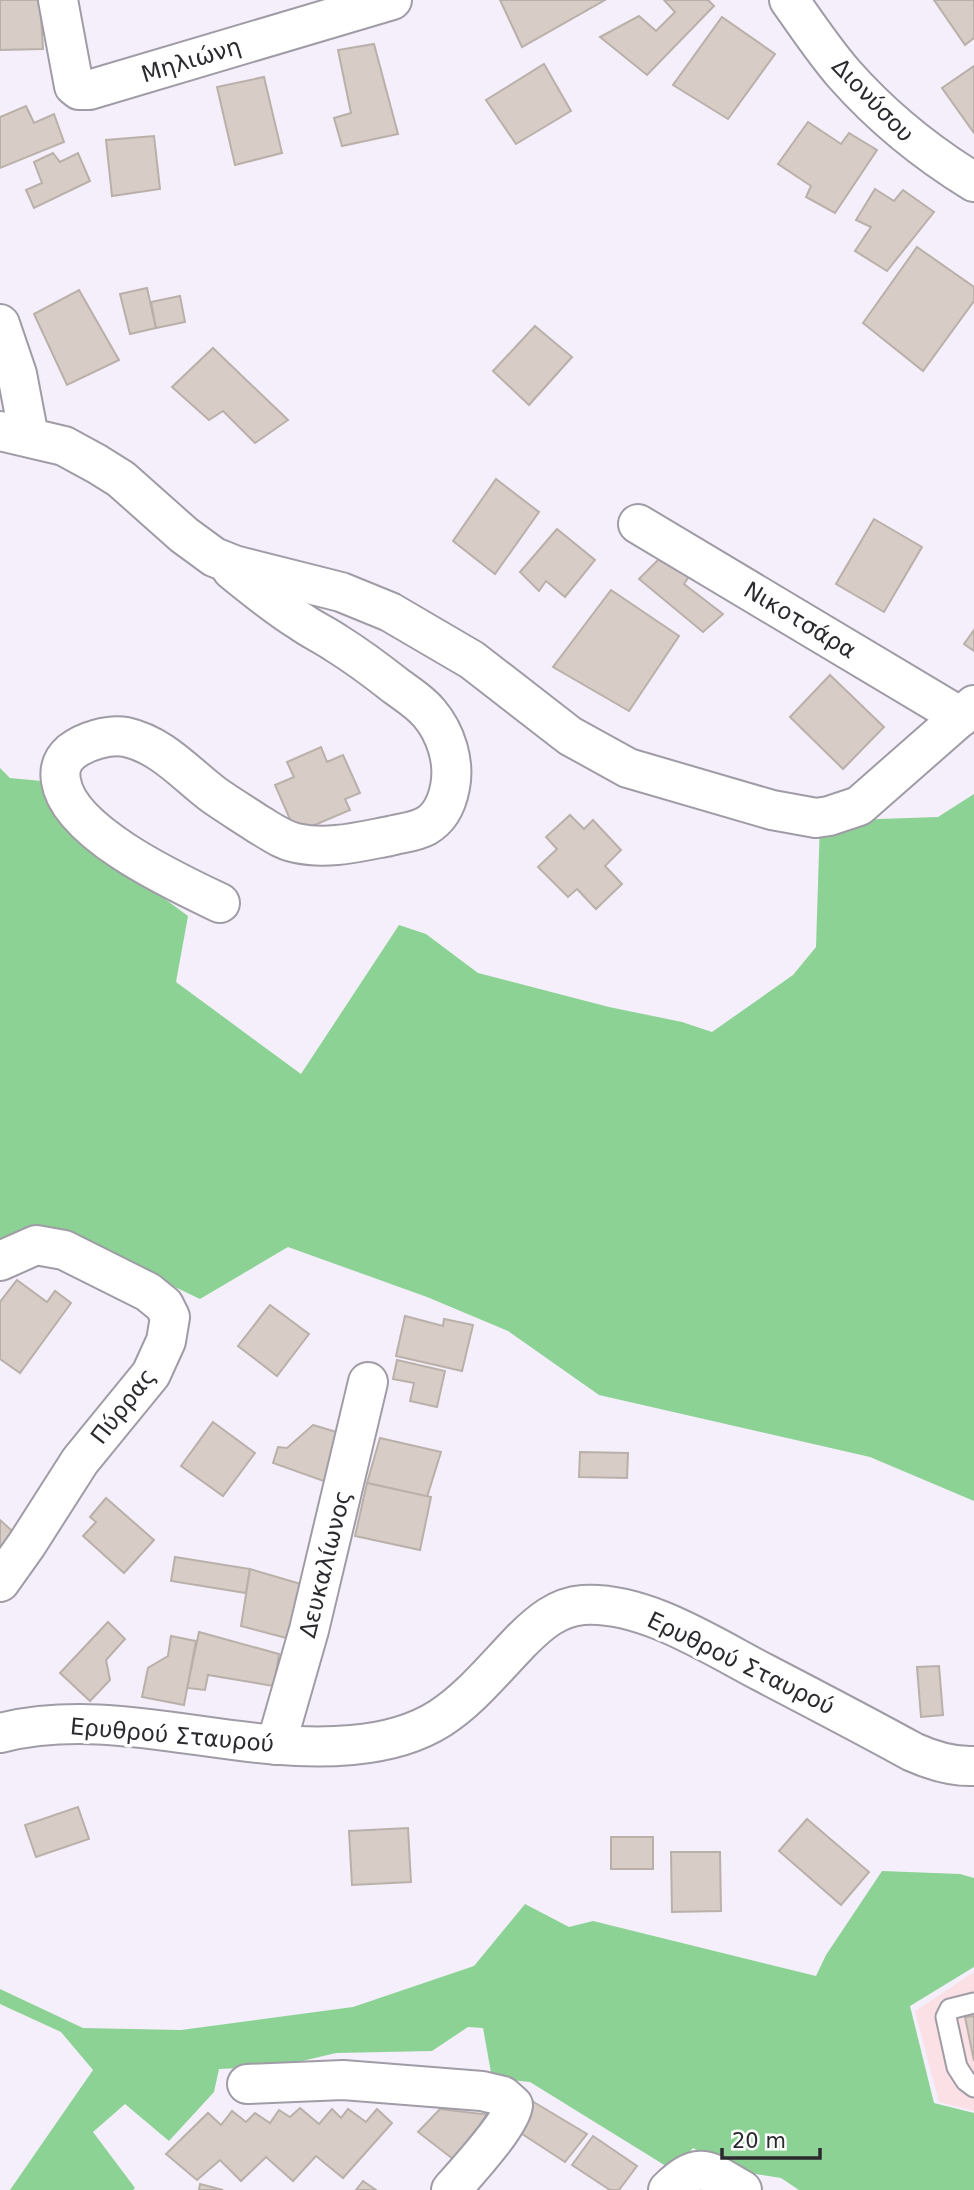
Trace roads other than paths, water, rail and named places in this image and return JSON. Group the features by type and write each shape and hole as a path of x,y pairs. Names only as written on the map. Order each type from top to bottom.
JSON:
{"street":[{"name":"Μηλιώνη","path":"58,0 74,86 79,90 89,90 302,13 393,0"},
{"name":"Διονύσου","path":"789,0 843,73 873,104 918,145 974,182"},
{"path":"0,324 17,374 15,434 64,446 121,479 184,535 280,608 336,643 423,707 441,732 449,751 451,779 446,800 439,815 429,825 419,830 324,847 279,837 213,794 175,762 135,740 116,736 102,738 74,750 66,757 61,765 61,784 65,796 78,815 97,832 148,865 220,903"},
{"name":"Νικοτσάρα","path":"638,524 968,711"},
{"path":"214,557 234,565 341,592 390,612 472,660 559,728 628,768 798,816 829,816 859,806 968,711"},
{"name":"Πύρρας","path":"0,1261 36,1245 64,1250 148,1292 166,1308 170,1324 151,1374 80,1461 0,1582"},
{"name":"Δευκαλίωνος","path":"276,1745 309,1630 368,1382"},
{"name":"Ερυθρού Σταυρού","path":"0,1733 52,1725 93,1724 276,1745 341,1746 398,1738 456,1708 548,1617 568,1608 585,1605 617,1608 657,1619 923,1757 953,1766 974,1766"},
{"path":"247,2084 343,2080 470,2090 503,2096 513,2105 512,2112 488,2146 450,2190"},
{"path":"668,2190 697,2169 715,2175 741,2190"}],"lane":[{"path":"974,2003 950,2009 946,2017 957,2067 966,2081 974,2087"}]}
